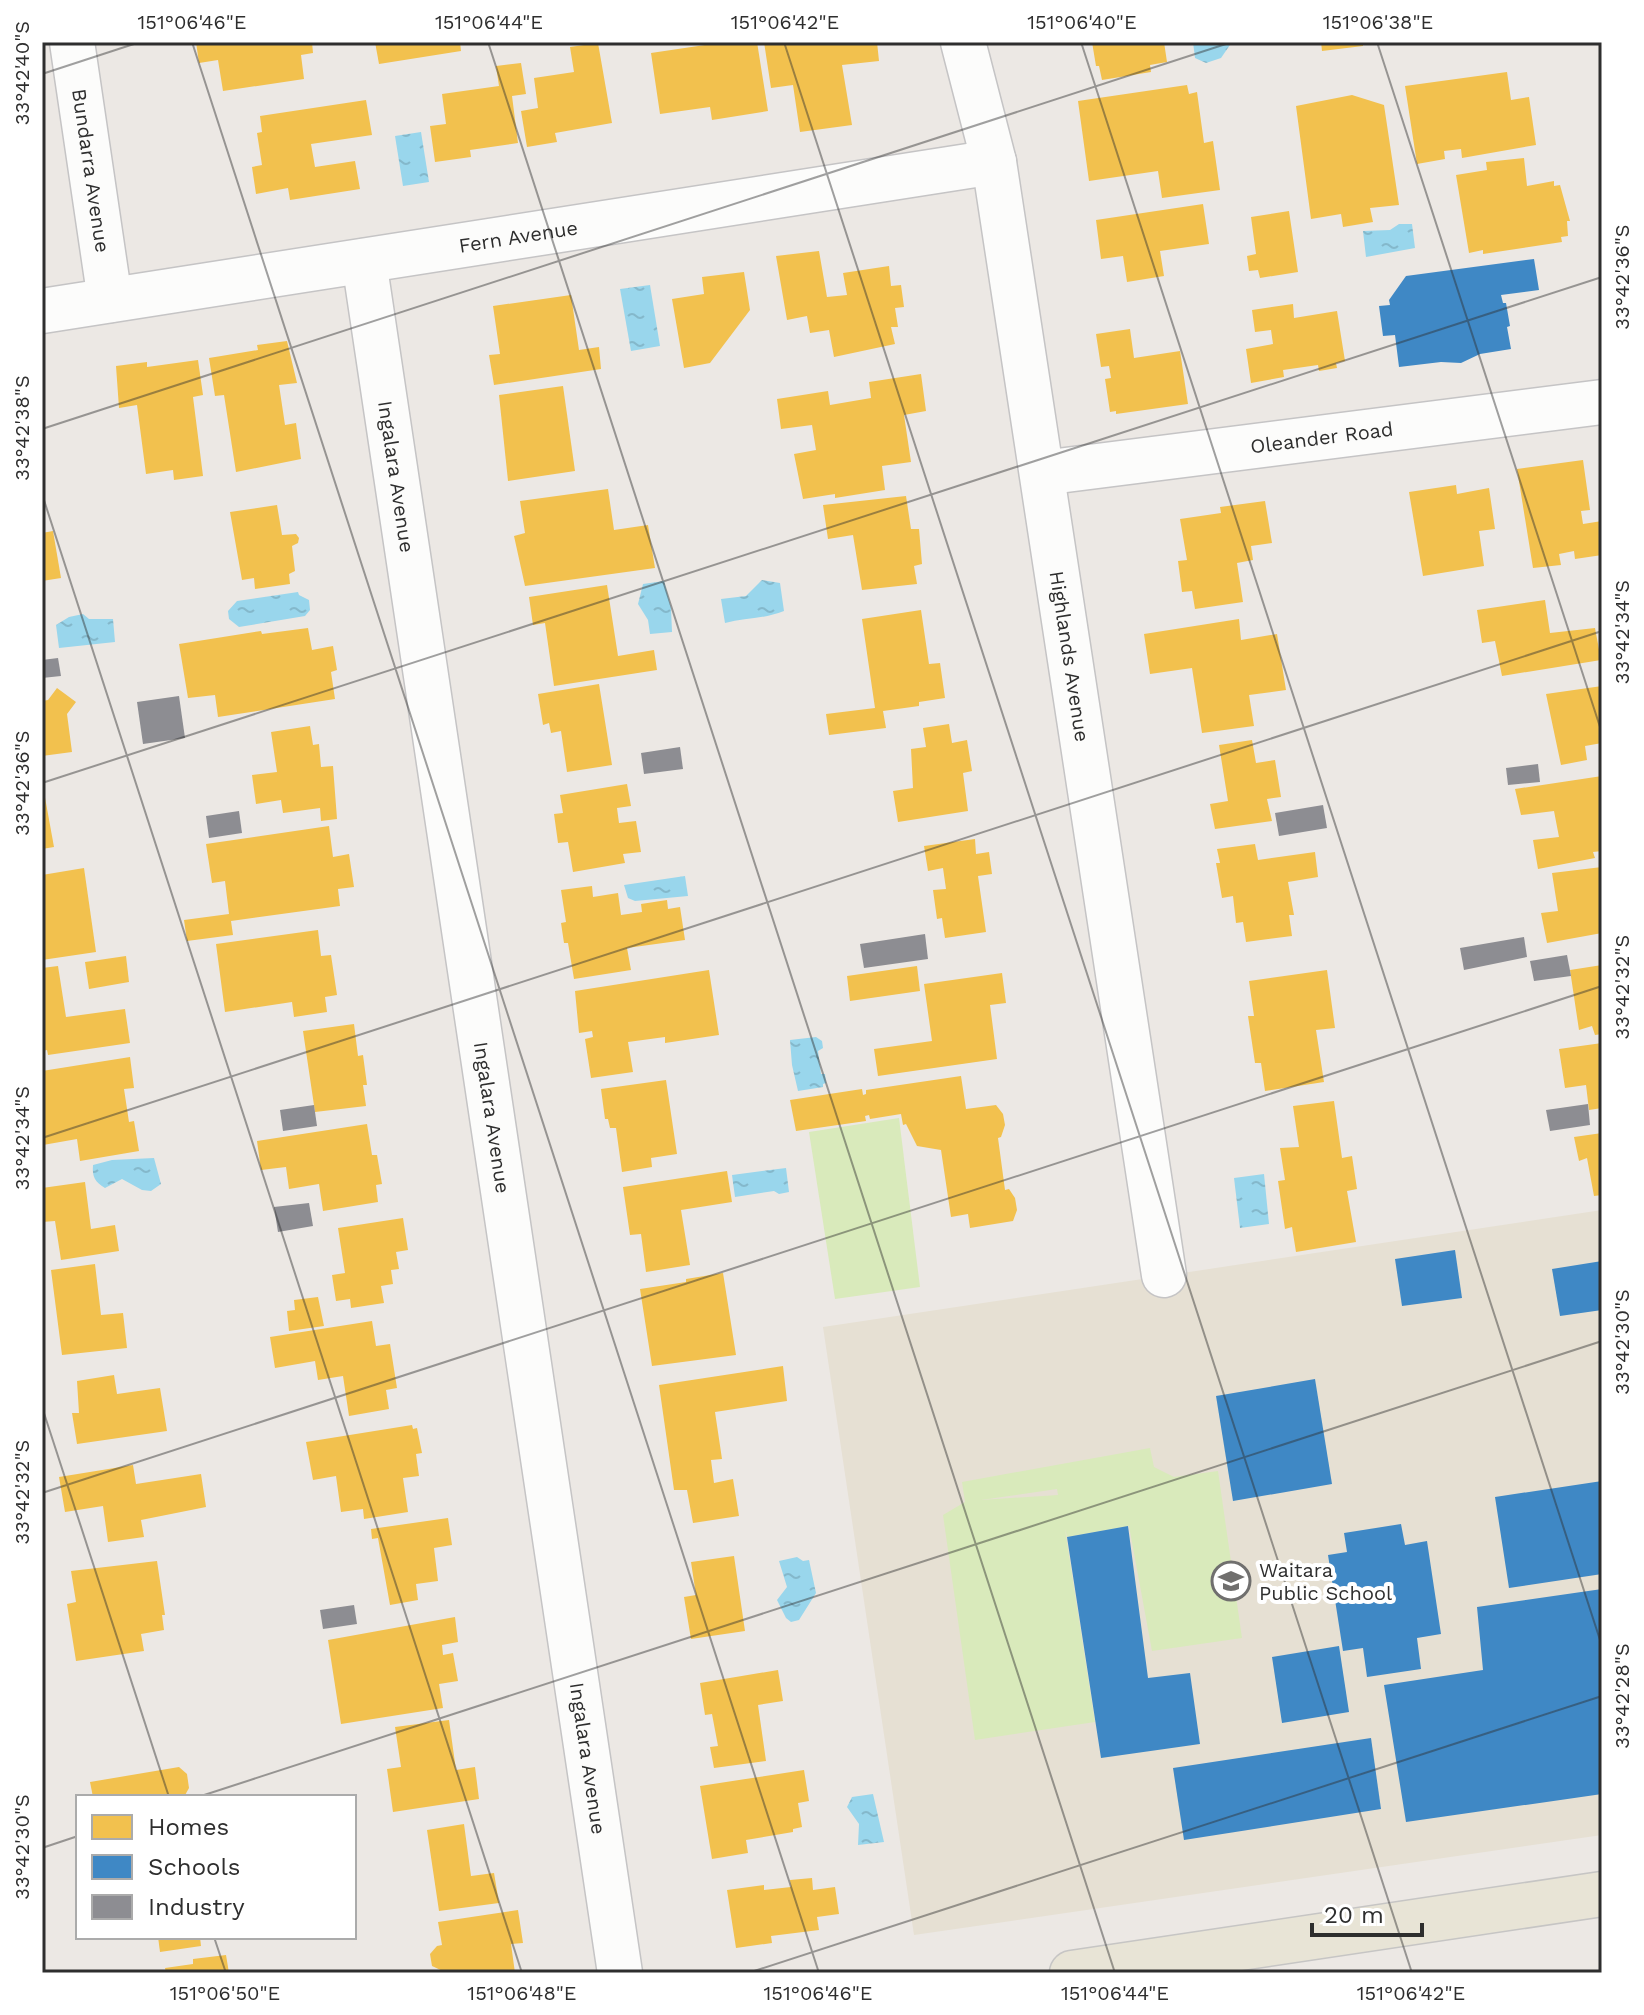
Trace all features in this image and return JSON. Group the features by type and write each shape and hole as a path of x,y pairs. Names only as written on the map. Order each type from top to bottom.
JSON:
{"main road":[{"path":"1072,1973 1602,1894"}],"street":[{"name":"Bundarra Avenue","path":"72,42 110,300"},
{"name":"Highlands Avenue","path":"963,42 994,162 1164,1275"},
{"name":"Fern Avenue","path":"42,311 994,162"},
{"name":"Ingalara Avenue","path":"364,261 620,1973"},
{"name":"Oleander Road","path":"1042,473 1602,402"}],"shaded area":[{"name":"Waitara Public School","path":"1602,1210 1602,1835 914,1935 823,1327"}],"green space":[{"path":"899,1118 920,1287 835,1299 809,1132"},
{"path":"1150,1448 1154,1467 1174,1477 1218,1471 1242,1638 1152,1651 1129,1526 1067,1537 1065,1529 1095,1722 975,1740 943,1515 965,1502 962,1482","holes":["1057,1489 1058,1495 981,1500"]}],"water":[{"path":"1193,42 1232,42 1221,58 1206,63 1195,58"},
{"path":"421,132 429,182 403,186 395,136"},
{"path":"1399,224 1412,224 1415,248 1366,257 1363,231 1390,230"},
{"path":"650,285 660,346 631,351 620,289"},
{"path":"762,580 780,583 784,611 725,623 721,599 746,596"},
{"path":"664,581 671,608 672,632 650,634 648,620 638,604 643,584"},
{"path":"298,592 309,600 310,610 305,616 239,627 229,619 228,611 237,601"},
{"path":"83,614 89,619 113,619 115,642 59,648 56,625 69,617"},
{"path":"685,876 688,896 635,901 628,898 624,885"},
{"path":"816,1037 822,1041 823,1048 818,1051 821,1074 825,1074 826,1083 823,1087 798,1091 790,1040"},
{"path":"154,1158 161,1184 151,1191 142,1190 122,1179 105,1188 94,1176 93,1165 112,1160"},
{"path":"786,1168 789,1192 735,1197 732,1175"},
{"path":"1264,1174 1269,1224 1240,1228 1234,1178"},
{"path":"797,1557 803,1561 809,1560 816,1593 799,1620 791,1622 777,1600 787,1587 779,1561"},
{"path":"873,1794 884,1842 858,1845 859,1824 847,1807 852,1797"}],"building: Homes":[{"path":"196,42 312,42 313,53 301,55 304,79 223,91 218,60 199,63"},
{"path":"375,42 460,42 461,51 379,64"},
{"path":"725,42 757,42 768,111 712,120 710,107 660,114 651,53"},
{"path":"764,42 877,42 879,61 842,65 852,125 800,132 793,85 771,88"},
{"path":"1092,42 1164,42 1167,62 1150,65 1151,72 1102,80"},
{"path":"1321,42 1363,42 1363,46 1322,51"},
{"path":"598,43 612,123 555,133 557,142 527,147 521,111 538,108 534,78 574,72 570,47"},
{"path":"521,63 526,94 512,96 518,143 470,150 471,157 435,162 430,126 446,124 442,94 499,86 496,66"},
{"path":"1507,72 1511,100 1529,97 1536,145 1462,158 1461,149 1444,151 1445,159 1417,164 1405,86"},
{"path":"1187,85 1189,94 1197,92 1204,143 1213,141 1220,190 1162,198 1158,171 1089,181 1078,101"},
{"path":"1352,95 1384,105 1399,205 1370,208 1373,222 1343,227 1341,214 1311,219 1296,106"},
{"path":"366,100 372,135 311,144 315,167 355,161 360,189 290,200 288,188 256,194 252,167 262,165 257,133 262,132 260,116"},
{"path":"1524,158 1527,186 1554,181 1554,186 1560,185 1570,221 1567,221 1568,236 1561,237 1562,242 1483,254 1483,250 1469,253 1456,175 1487,170 1486,162"},
{"path":"1203,204 1209,244 1160,251 1164,276 1127,282 1123,256 1101,259 1096,220"},
{"path":"1289,211 1298,272 1260,278 1258,270 1249,271 1247,256 1256,254 1251,217"},
{"path":"819,251 827,297 847,295 843,273 889,266 891,286 901,285 904,307 895,308 898,327 891,327 895,344 834,357 829,330 810,333 807,316 787,320 776,256"},
{"path":"744,272 750,310 710,363 684,368 672,299 704,294 702,277"},
{"path":"571,295 579,350 599,347 601,369 494,385 489,355 500,354 493,306"},
{"path":"1293,304 1294,318 1337,311 1345,361 1336,363 1337,368 1319,371 1318,365 1283,370 1284,377 1251,383 1246,349 1273,344 1271,330 1255,332 1252,310"},
{"path":"1130,329 1134,358 1180,351 1188,404 1116,414 1116,411 1110,412 1105,379 1111,378 1109,366 1101,367 1096,334"},
{"path":"287,341 297,383 279,385 285,425 296,423 301,459 236,472 224,395 215,396 209,358 258,350 257,345"},
{"path":"198,360 203,395 193,397 203,476 174,480 173,470 146,474 137,405 119,408 116,366 147,362 147,367"},
{"path":"921,374 926,411 904,415 911,462 882,466 885,490 835,498 835,494 803,499 794,454 816,450 812,425 781,429 777,399 828,391 830,405 871,398 869,382"},
{"path":"563,386 575,471 508,481 499,395"},
{"path":"1583,460 1590,510 1581,511 1583,524 1602,521 1602,555 1575,559 1574,551 1559,554 1561,565 1533,568 1517,469"},
{"path":"1456,485 1457,494 1489,488 1495,529 1479,531 1484,566 1423,576 1409,492"},
{"path":"608,489 614,530 648,525 655,568 525,586 514,536 525,533 520,501"},
{"path":"906,496 911,529 919,529 922,564 914,566 917,584 862,590 853,535 828,539 823,505"},
{"path":"1265,501 1272,543 1251,546 1253,560 1237,563 1243,602 1195,609 1192,591 1182,592 1178,561 1187,560 1180,519 1221,513 1220,507"},
{"path":"277,505 282,535 296,534 299,538 298,543 292,546 295,571 289,574 290,584 255,589 254,578 242,580 230,512"},
{"path":"53,531 61,578 42,581 42,533"},
{"path":"607,585 618,656 654,650 657,670 554,686 545,623 533,625 529,597"},
{"path":"1545,600 1550,633 1595,628 1601,660 1502,676 1495,641 1482,643 1477,610"},
{"path":"921,610 929,664 940,663 945,698 919,702 919,706 883,711 886,728 829,735 826,714 875,708 862,619"},
{"path":"1239,619 1241,640 1277,634 1286,690 1249,695 1254,726 1202,733 1192,668 1150,674 1144,634"},
{"path":"308,628 312,650 333,646 337,670 331,672 335,699 218,717 215,695 188,698 179,644 261,631 262,634"},
{"path":"599,684 612,765 567,772 561,731 551,733 549,723 543,725 538,694"},
{"path":"1602,686 1602,743 1585,746 1587,760 1561,765 1546,694"},
{"path":"57,688 76,702 67,714 72,752 42,756 42,701 48,700"},
{"path":"949,724 952,743 967,740 972,771 963,773 968,811 898,822 893,791 913,788 911,749 926,747 923,728"},
{"path":"310,726 313,745 319,744 321,767 333,766 337,819 321,821 320,808 283,813 281,800 256,804 252,775 277,772 271,732"},
{"path":"1252,740 1256,763 1275,760 1281,797 1267,799 1272,821 1215,829 1210,804 1228,801 1219,745"},
{"path":"1602,776 1602,851 1593,852 1595,858 1538,869 1533,840 1559,837 1554,811 1521,815 1515,789"},
{"path":"42,781 54,847 42,849"},
{"path":"627,784 631,806 617,808 619,823 636,821 641,852 623,854 625,863 573,872 568,842 558,843 554,814 563,813 560,795"},
{"path":"329,826 333,857 349,854 354,887 338,889 340,906 231,921 233,935 187,941 184,920 229,914 225,881 212,883 206,844"},
{"path":"975,839 976,854 989,852 992,874 978,876 986,932 945,938 942,918 937,919 933,890 946,889 943,868 928,871 924,846"},
{"path":"1255,844 1258,860 1315,852 1318,877 1288,882 1294,915 1289,915 1292,936 1246,942 1243,922 1236,923 1233,896 1222,898 1216,863 1220,863 1217,849"},
{"path":"1602,867 1602,933 1547,943 1541,913 1558,911 1552,873"},
{"path":"84,868 96,952 42,960 42,875"},
{"path":"592,886 593,897 618,893 621,915 642,912 641,904 667,900 668,909 680,907 685,940 627,948 631,970 574,979 561,923 566,922 561,890"},
{"path":"318,930 321,956 331,955 337,995 325,997 327,1012 294,1017 292,1002 225,1012 216,944"},
{"path":"126,956 129,982 89,989 85,962"},
{"path":"1602,965 1602,1034 1595,1035 1592,1026 1579,1030 1570,970"},
{"path":"58,966 66,1017 125,1009 130,1043 48,1055 47,1050 42,1051 42,968"},
{"path":"917,966 920,991 850,1001 847,976"},
{"path":"709,970 719,1035 665,1043 665,1037 628,1042 633,1072 591,1078 585,1039 593,1037 592,1031 579,1033 575,991"},
{"path":"1327,970 1335,1028 1316,1030 1324,1082 1265,1091 1261,1063 1255,1063 1248,1016 1254,1016 1249,981"},
{"path":"1002,973 1006,1003 990,1005 997,1059 878,1076 874,1049 932,1041 924,984"},
{"path":"354,1024 358,1056 363,1055 366,1106 315,1112 303,1031"},
{"path":"1602,1043 1602,1108 1589,1110 1586,1085 1565,1088 1559,1049"},
{"path":"130,1057 134,1088 124,1089 129,1122 134,1121 139,1151 80,1161 77,1139 43,1145 42,1071"},
{"path":"961,1076 966,1109 996,1105 1003,1114 1005,1125 998,1138 1005,1190 1009,1189 1015,1198 1017,1210 1013,1221 970,1228 968,1214 951,1217 941,1150 917,1146 906,1124 903,1125 901,1114 870,1119 869,1115 865,1116 866,1121 796,1131 790,1100 862,1089 863,1095 866,1090"},
{"path":"666,1080 677,1154 651,1158 652,1167 622,1172 616,1128 610,1128 608,1119 605,1119 601,1089"},
{"path":"1334,1101 1342,1158 1352,1156 1357,1189 1347,1191 1356,1242 1296,1252 1292,1227 1285,1229 1278,1181 1285,1180 1280,1148 1299,1147 1293,1106"},
{"path":"367,1124 372,1155 377,1155 382,1184 376,1185 378,1202 323,1211 319,1184 289,1189 286,1167 261,1170 257,1141"},
{"path":"1602,1133 1602,1195 1594,1196 1587,1158 1579,1161 1574,1137"},
{"path":"727,1171 732,1202 681,1210 690,1265 646,1272 641,1234 630,1235 623,1187"},
{"path":"85,1182 91,1229 115,1225 119,1251 61,1260 55,1221 42,1222 42,1188"},
{"path":"403,1218 408,1250 396,1252 399,1269 391,1270 393,1284 381,1286 384,1303 351,1308 350,1299 336,1301 332,1275 345,1273 338,1228"},
{"path":"95,1264 101,1315 123,1313 127,1348 62,1355 51,1270"},
{"path":"723,1273 736,1355 652,1366 640,1289"},
{"path":"318,1297 324,1326 289,1331 287,1311 295,1310 294,1300"},
{"path":"372,1321 376,1346 390,1344 397,1388 386,1390 389,1409 349,1416 343,1376 318,1380 315,1361 275,1368 270,1337"},
{"path":"783,1366 787,1401 715,1412 722,1459 711,1460 714,1483 733,1479 739,1516 693,1523 687,1490 674,1490 659,1385"},
{"path":"114,1375 117,1394 160,1388 167,1431 77,1444 72,1413 79,1413 77,1381"},
{"path":"412,1425 413,1429 417,1428 422,1453 416,1454 419,1476 403,1478 408,1512 364,1519 363,1509 341,1512 336,1476 313,1480 306,1442"},
{"path":"133,1465 136,1484 201,1474 206,1507 141,1520 144,1537 108,1542 103,1506 65,1512 59,1477"},
{"path":"448,1518 452,1545 434,1548 438,1581 416,1584 418,1600 390,1605 378,1538 372,1539 371,1529"},
{"path":"734,1556 745,1631 691,1639 684,1597 696,1595 691,1562"},
{"path":"157,1561 165,1615 162,1615 164,1630 141,1634 144,1651 76,1661 67,1604 76,1602 71,1571"},
{"path":"455,1617 458,1642 442,1645 443,1655 453,1653 458,1681 439,1684 443,1708 341,1724 328,1640"},
{"path":"778,1670 783,1701 758,1705 766,1761 714,1768 710,1747 718,1746 712,1714 705,1715 700,1683"},
{"path":"449,1720 456,1770 475,1767 479,1799 393,1812 387,1769 401,1767 395,1727"},
{"path":"179,1767 187,1774 189,1788 185,1795 93,1795 90,1782"},
{"path":"804,1770 809,1801 798,1803 802,1827 793,1829 793,1832 746,1840 748,1853 712,1859 700,1786"},
{"path":"464,1824 471,1876 494,1873 499,1903 439,1911 427,1830"},
{"path":"812,1878 813,1890 835,1887 839,1914 817,1917 819,1930 771,1936 772,1943 736,1948 727,1890 764,1885 764,1890 791,1887 790,1880"},
{"path":"518,1910 523,1943 511,1944 515,1973 447,1973 432,1966 430,1954 442,1945 438,1922"},
{"path":"158,1939 200,1939 201,1946 160,1952"},
{"path":"226,1955 229,1973 166,1973 165,1968 193,1964 193,1959"}],"building: Schools":[{"path":"1534,259 1539,290 1501,295 1503,303 1506,303 1511,349 1480,354 1461,363 1399,367 1395,335 1383,336 1379,306 1390,305 1389,300 1406,276"},
{"path":"1455,1250 1462,1298 1402,1306 1395,1259"},
{"path":"1602,1261 1602,1310 1560,1316 1552,1269"},
{"path":"1315,1379 1332,1484 1233,1501 1216,1396"},
{"path":"1602,1481 1602,1574 1509,1588 1495,1497"},
{"path":"1401,1524 1405,1545 1427,1541 1441,1634 1417,1638 1421,1669 1367,1677 1363,1648 1343,1651 1328,1555 1347,1552 1344,1533"},
{"path":"1128,1526 1148,1678 1190,1673 1200,1744 1101,1758 1067,1537"},
{"path":"1602,1589 1602,1794 1406,1822 1384,1685 1483,1670 1477,1607"},
{"path":"1339,1646 1349,1712 1282,1723 1272,1657"},
{"path":"1371,1738 1381,1809 1184,1840 1173,1768"}],"building: Industry":[{"path":"58,658 61,676 42,678 42,660"},
{"path":"179,696 185,738 143,744 137,702"},
{"path":"680,747 683,769 644,774 641,753"},
{"path":"1538,764 1540,782 1508,785 1506,768"},
{"path":"1323,805 1327,828 1279,836 1275,813"},
{"path":"239,811 242,833 209,838 206,816"},
{"path":"925,934 928,959 864,968 860,944"},
{"path":"1524,937 1527,957 1464,970 1460,948"},
{"path":"1567,955 1571,976 1534,981 1530,961"},
{"path":"1588,1104 1590,1125 1550,1131 1546,1110"},
{"path":"314,1105 317,1126 283,1131 280,1110"},
{"path":"309,1203 313,1226 278,1232 274,1207"},
{"path":"354,1605 357,1624 323,1629 320,1610"}],"place":[{"name":"Waitara Public School","path":"1231,1581"}]}
